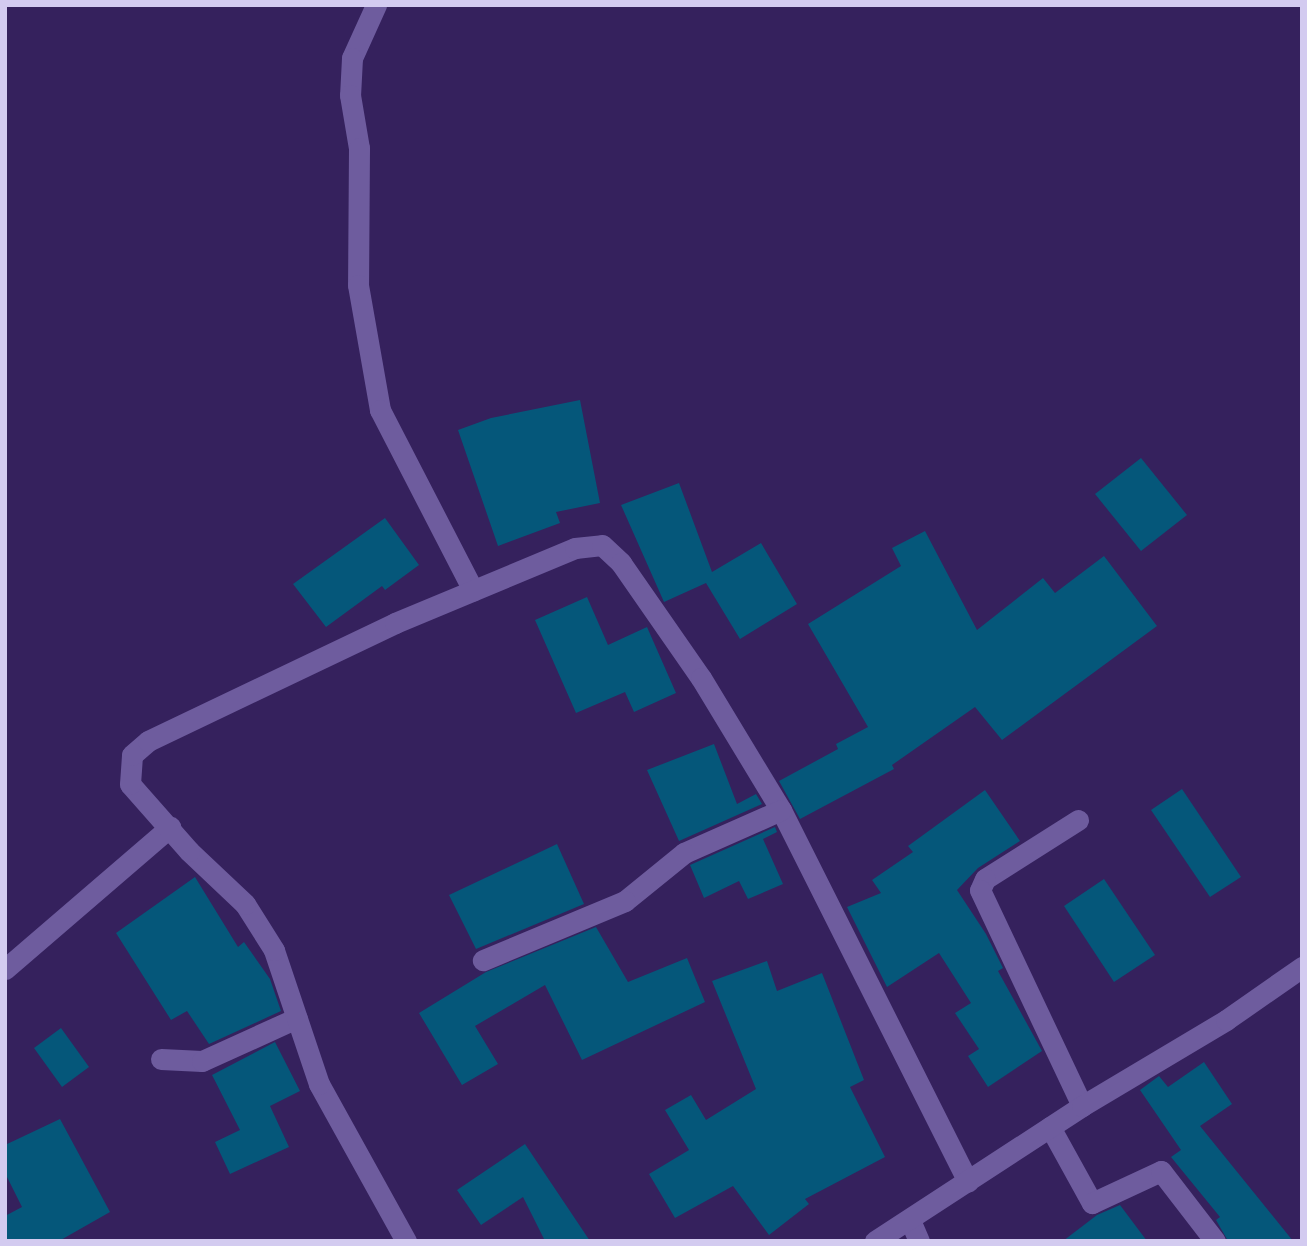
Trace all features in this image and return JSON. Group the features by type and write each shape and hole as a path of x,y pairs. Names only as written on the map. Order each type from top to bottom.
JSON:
{"street":[{"path":"376,5 352,58 350,95 359,148 358,285 380,410 473,590"},
{"path":"406,1241 319,1084 274,950 245,904 130,784 132,755 148,741 395,622 575,548 602,545 621,563 701,678 781,810 968,1182"},
{"path":"483,960 625,901 684,853 781,810"},
{"path":"1078,820 985,879 980,890 1082,1106"},
{"path":"5,969 170,827"},
{"path":"875,1241 1082,1106 1226,1020 1302,967"},
{"path":"162,1059 202,1061 297,1018"},
{"path":"1050,1127 1092,1203 1161,1171 1215,1241"},
{"path":"909,1220 919,1241"}],"building":[{"path":"580,400 600,503 556,512 560,523 498,546 458,430 491,418"},
{"path":"1141,458 1187,515 1141,551 1095,494"},
{"path":"679,483 712,572 761,543 797,604 740,639 706,583 664,602 621,505"},
{"path":"385,518 419,565 385,590 382,586 326,627 293,584"},
{"path":"925,531 977,630 1043,578 1055,593 1104,556 1157,626 1002,740 975,707 892,765 894,769 800,819 779,781 838,749 836,744 868,727 808,624 901,566 892,548"},
{"path":"587,597 608,645 647,627 676,693 634,712 625,692 576,713 535,620"},
{"path":"714,744 737,804 756,794 762,804 679,841 647,770"},
{"path":"1182,789 1241,877 1210,897 1151,810"},
{"path":"985,790 1020,841 978,868 957,890 986,934 1003,968 998,971 1042,1051 988,1087 968,1056 979,1049 955,1013 971,1003 939,953 887,987 847,907 881,893 872,880 913,852 908,846"},
{"path":"775,827 777,832 763,839 783,884 748,899 739,881 704,898 690,865"},
{"path":"557,844 584,904 476,949 449,895"},
{"path":"195,877 238,947 244,942 270,979 281,1011 209,1044 187,1011 171,1020 116,933"},
{"path":"1104,879 1155,955 1114,982 1064,906"},
{"path":"596,927 628,982 687,958 705,1002 582,1060 545,985 475,1026 498,1064 462,1085 419,1013 486,972"},
{"path":"767,961 777,991 822,973 864,1080 850,1087 885,1157 805,1199 809,1204 769,1235 733,1186 675,1218 649,1174 689,1150 665,1110 691,1095 706,1120 756,1089 712,981"},
{"path":"61,1028 89,1067 62,1087 34,1048"},
{"path":"275,1042 300,1091 270,1106 289,1147 230,1174 215,1142 240,1130 212,1075"},
{"path":"1204,1062 1232,1104 1200,1126 1293,1241 1228,1241 1216,1220 1220,1217 1171,1157 1181,1150 1140,1090 1159,1076 1168,1087"},
{"path":"60,1119 110,1212 59,1241 5,1241 5,1216 22,1207 5,1173 5,1145"},
{"path":"525,1144 590,1241 545,1241 523,1197 481,1225 457,1190"},
{"path":"1120,1205 1147,1241 1063,1241 1097,1215"}]}
